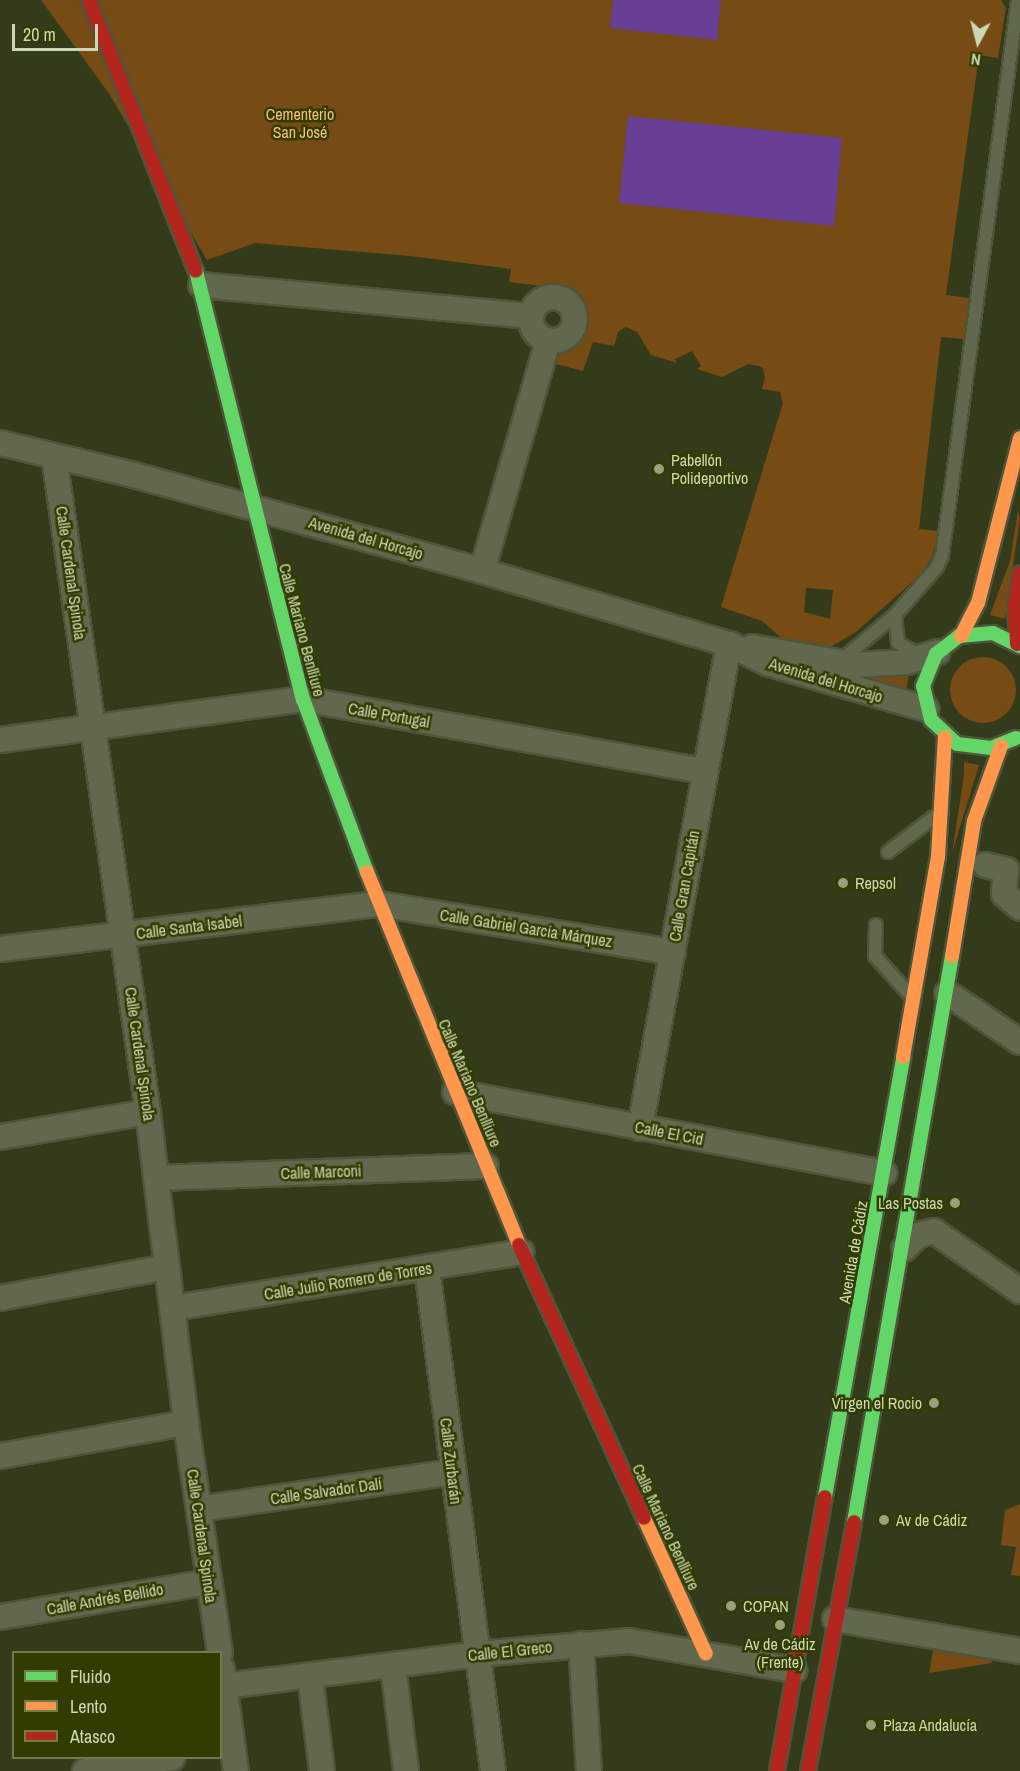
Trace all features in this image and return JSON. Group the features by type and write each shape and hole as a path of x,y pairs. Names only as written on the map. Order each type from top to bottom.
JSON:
{"main road":[{"name":"Calle Mariano Benlliure","path":"88,0 201,285 253,507 303,699 379,904 522,1252 706,1654"},
{"path":"961,636 978,603 1020,438"},
{"path":"1020,573 1015,606 1018,645 990,633 961,636 932,654 924,680 926,709 945,737 970,748 1001,746 1020,735"},
{"name":"Avenida de Cádiz","path":"777,1771 912,1007 943,804 945,737"},
{"path":"808,1771 904,1249 976,810 1001,746"}],"street":[{"path":"201,285 531,316"},
{"path":"550,298 569,304 575,317 572,330 561,340 548,341 536,335 531,316 537,304 550,298"},
{"path":"482,571 548,341"},
{"name":"Avenida del Horcajo","path":"0,443 253,507 482,571 729,644 880,665 932,654"},
{"name":"Calle Cardenal Spinola","path":"54,456 148,1112 186,1424 220,1651"},
{"name":"Avenida del Horcajo","path":"729,644 767,663 926,709"},
{"name":"Calle Gran Capitán","path":"640,1128 729,644"},
{"name":"Calle Portugal","path":"0,740 303,699 704,771"},
{"path":"986,865 1006,870 1004,894 1020,908"},
{"name":"Calle Santa Isabel","path":"0,949 379,904"},
{"name":"Calle Gabriel García Márquez","path":"379,904 673,952"},
{"path":"947,993 1020,1042"},
{"name":"Calle El Cid","path":"455,1092 884,1173"},
{"path":"0,1137 148,1112"},
{"name":"Calle Marconi","path":"156,1178 486,1166"},
{"path":"904,1249 918,1235 934,1231 1020,1291"},
{"name":"Calle Julio Romero de Torres","path":"173,1308 522,1252"},
{"path":"0,1298 167,1267"},
{"name":"Calle Zurbarán","path":"427,1269 493,1771"},
{"path":"0,1456 186,1424"},
{"name":"Calle Salvador Dalí","path":"199,1509 452,1472"},
{"name":"Calle Andrés Bellido","path":"0,1617 209,1582"},
{"path":"835,1619 1020,1651"},
{"name":"Calle El Greco","path":"225,1686 478,1654 629,1641 794,1670"},
{"path":"581,1644 589,1771"},
{"path":"393,1666 406,1771"},
{"path":"222,1670 230,1756"},
{"path":"310,1676 322,1771"},
{"path":"86,1771 165,1759"}],"lane":[{"path":"840,661 895,615 937,567 942,556 1018,0"},
{"path":"895,615 898,643 908,652 932,654"},
{"path":"888,852 917,832 943,804"},
{"path":"876,925 875,956 906,989 912,1007"}],"green space":[{"name":"Cementerio San José","path":"41,0 1001,0 1006,8 998,58 979,55 946,295 969,298 964,339 941,337 919,529 940,531 931,559 920,575 856,632 827,649 784,640 762,621 721,607 783,403 780,392 762,389 765,377 762,367 748,364 722,377 697,369 701,366 692,351 675,359 677,363 651,355 637,332 626,327 618,332 614,346 593,342 583,371 552,363 580,332 583,320 579,304 558,288 509,282 511,269 410,256 255,243 207,260 110,95","holes":["806,588 833,590 830,619 804,612"]},
{"path":"1018,510 1020,518 1005,619 990,615 1010,561"},
{"path":"983,657 996,660 1006,667 1013,677 1016,690 1013,703 1006,713 996,720 983,723 970,720 960,713 953,703 950,690 953,677 960,667 970,660"},
{"path":"909,673 906,694 855,677 868,678"},
{"path":"964,762 979,765 952,853 964,775"},
{"path":"1020,1504 1020,1576 1011,1575 1016,1547 1001,1545 1005,1510"},
{"path":"934,1645 989,1653 992,1663 929,1673"}],"shaded area":[{"path":"613,0 721,0 717,40 610,28"},
{"path":"628,116 842,138 834,226 619,203"}],"traffic: fast":[{"path":"196,271 303,699 367,872"},
{"path":"1016,738 991,748 957,744 931,720 923,686 936,654 959,636 993,633 1020,646"},
{"path":"854,1522 952,956"},
{"path":"825,1497 903,1057"}],"traffic: slow":[{"path":"961,636 978,603 1020,438"},
{"path":"903,1057 938,857 945,737"},
{"path":"952,956 974,821 1001,746"},
{"path":"367,872 519,1245"},
{"path":"644,1518 706,1654"}],"traffic: jam":[{"path":"89,0 196,271"},
{"path":"1017,644 1015,606 1020,573"},
{"path":"519,1245 644,1518"},
{"path":"777,1771 825,1497"},
{"path":"808,1771 854,1522"}],"place":[{"name":"Pabellón Polideportivo","path":"659,469"},
{"name":"Repsol","path":"843,883"},
{"name":"Las Postas","path":"955,1203"},
{"name":"Virgen el Rocio","path":"934,1403"},
{"name":"Av de Cádiz","path":"884,1520"},
{"name":"COPAN","path":"731,1606"},
{"name":"Av de Cádiz (Frente)","path":"780,1625"},
{"name":"Plaza Andalucía","path":"871,1725"}]}
